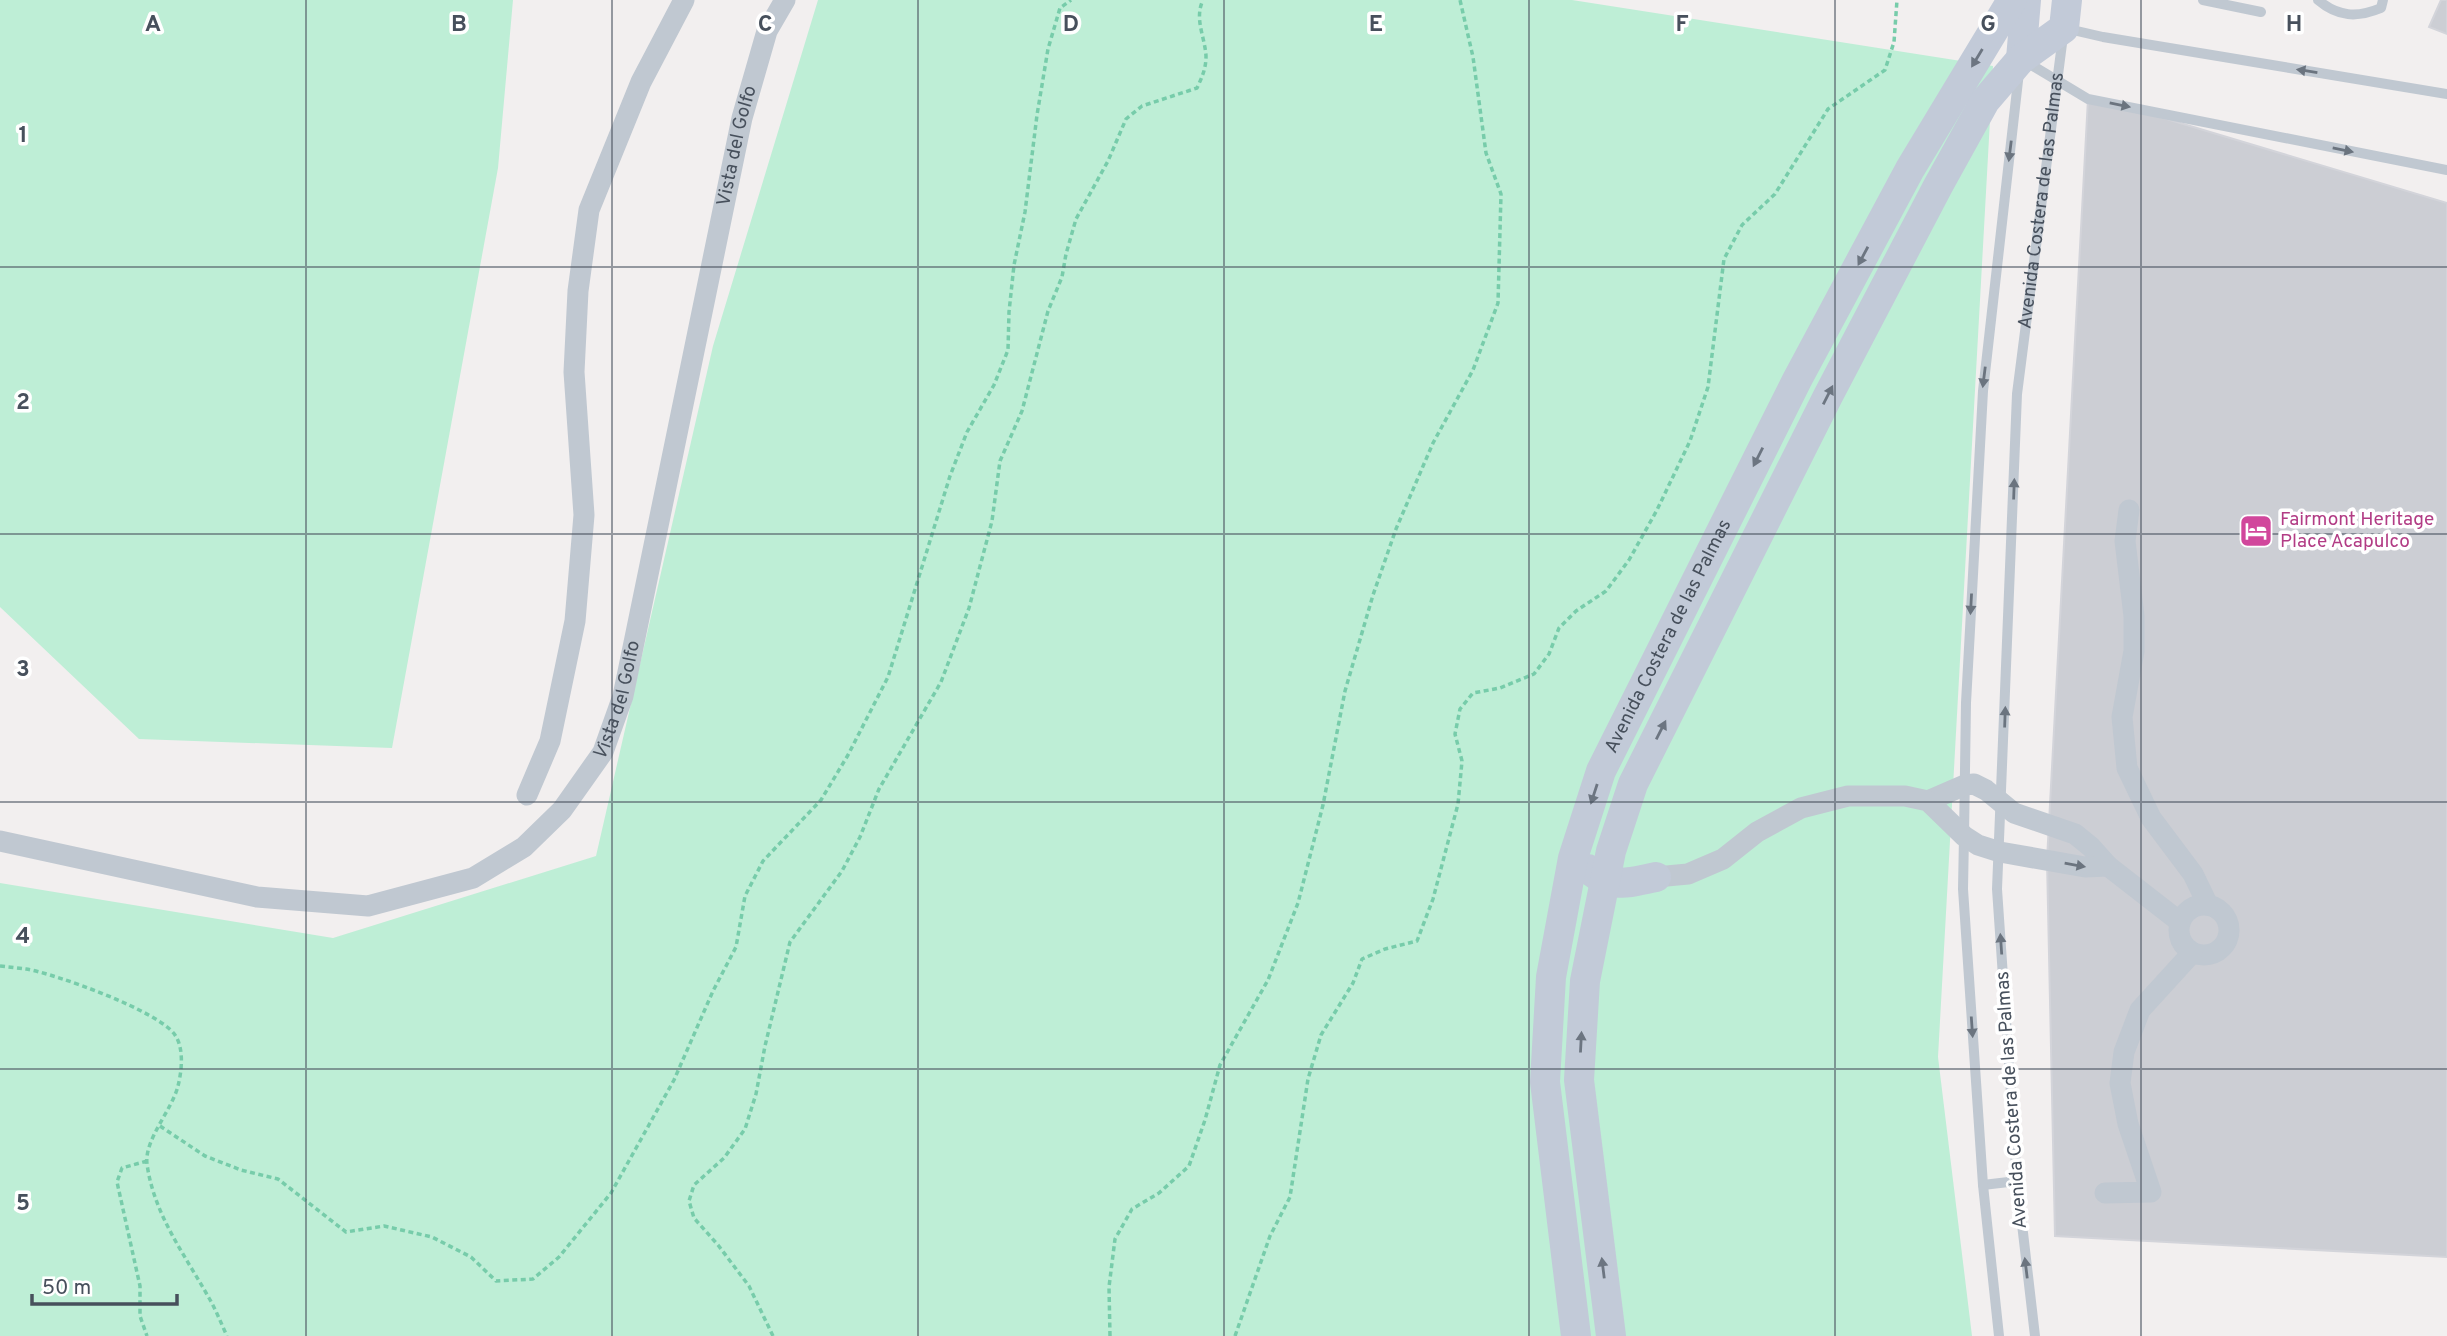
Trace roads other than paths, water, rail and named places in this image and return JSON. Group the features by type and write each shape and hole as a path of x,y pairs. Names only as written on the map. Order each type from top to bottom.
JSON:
{"main road":[{"name":"Avenida Costera de las Palmas","path":"1576,1336 1545,1082 1551,977 1573,858 1601,771 1797,380 1910,169 2012,0"},
{"path":"2021,59 2026,0"},
{"name":"Avenida Costera de las Palmas","path":"1611,1336 1579,1080 1585,981 1611,851 1633,785 1828,396 1985,101 2021,59 2066,14"},
{"path":"1573,858 1611,851 1631,859 1656,877"},
{"path":"1573,858 1604,881 1624,884 1656,877"}],"street":[{"path":"527,795 550,741 575,621 584,515 574,372 578,291 589,210 641,82 684,0"},
{"name":"Vista del Golfo","path":"0,841 257,897 369,906 473,878 524,847 562,810 603,752 623,696 742,118 767,31 785,0"},
{"path":"2129,510 2125,541 2134,616 2134,650 2122,717 2127,768 2151,818 2193,874 2208,905"},
{"path":"1928,801 1965,785 1986,790 2014,813 2074,834 2091,846 2108,866 2180,922"},
{"path":"1656,877 1688,874 1723,859 1757,832 1801,808 1848,796 1905,796 1928,801 1964,836 1978,845 2000,852 2085,867 2108,866"},
{"path":"2047,860 2050,826"},
{"path":"2208,905 2224,913 2230,930 2225,947 2209,956 2192,953 2180,940 2180,922 2191,908 2208,905"},
{"path":"2105,1193 2151,1192 2128,1124 2120,1083 2124,1052 2140,1010 2192,953"}],"lane":[{"path":"2203,0 2261,12"},
{"path":"2318,0 2330,11 2363,16 2381,8 2383,0"},
{"path":"2066,14 2103,37 2447,94"},
{"name":"Avenida Costera de las Palmas","path":"2035,1336 2017,1181 1997,889 2017,394 2066,14"},
{"path":"2021,59 2059,79 2088,99 2447,170"},
{"name":"Avenida Costera de las Palmas","path":"1999,1336 1983,1185 1963,889 1966,703 1983,391 2021,59"},
{"path":"1983,1185 2017,1181"}],"place":[{"name":"Fairmont Heritage Place Acapulco","path":"2256,531"}]}
